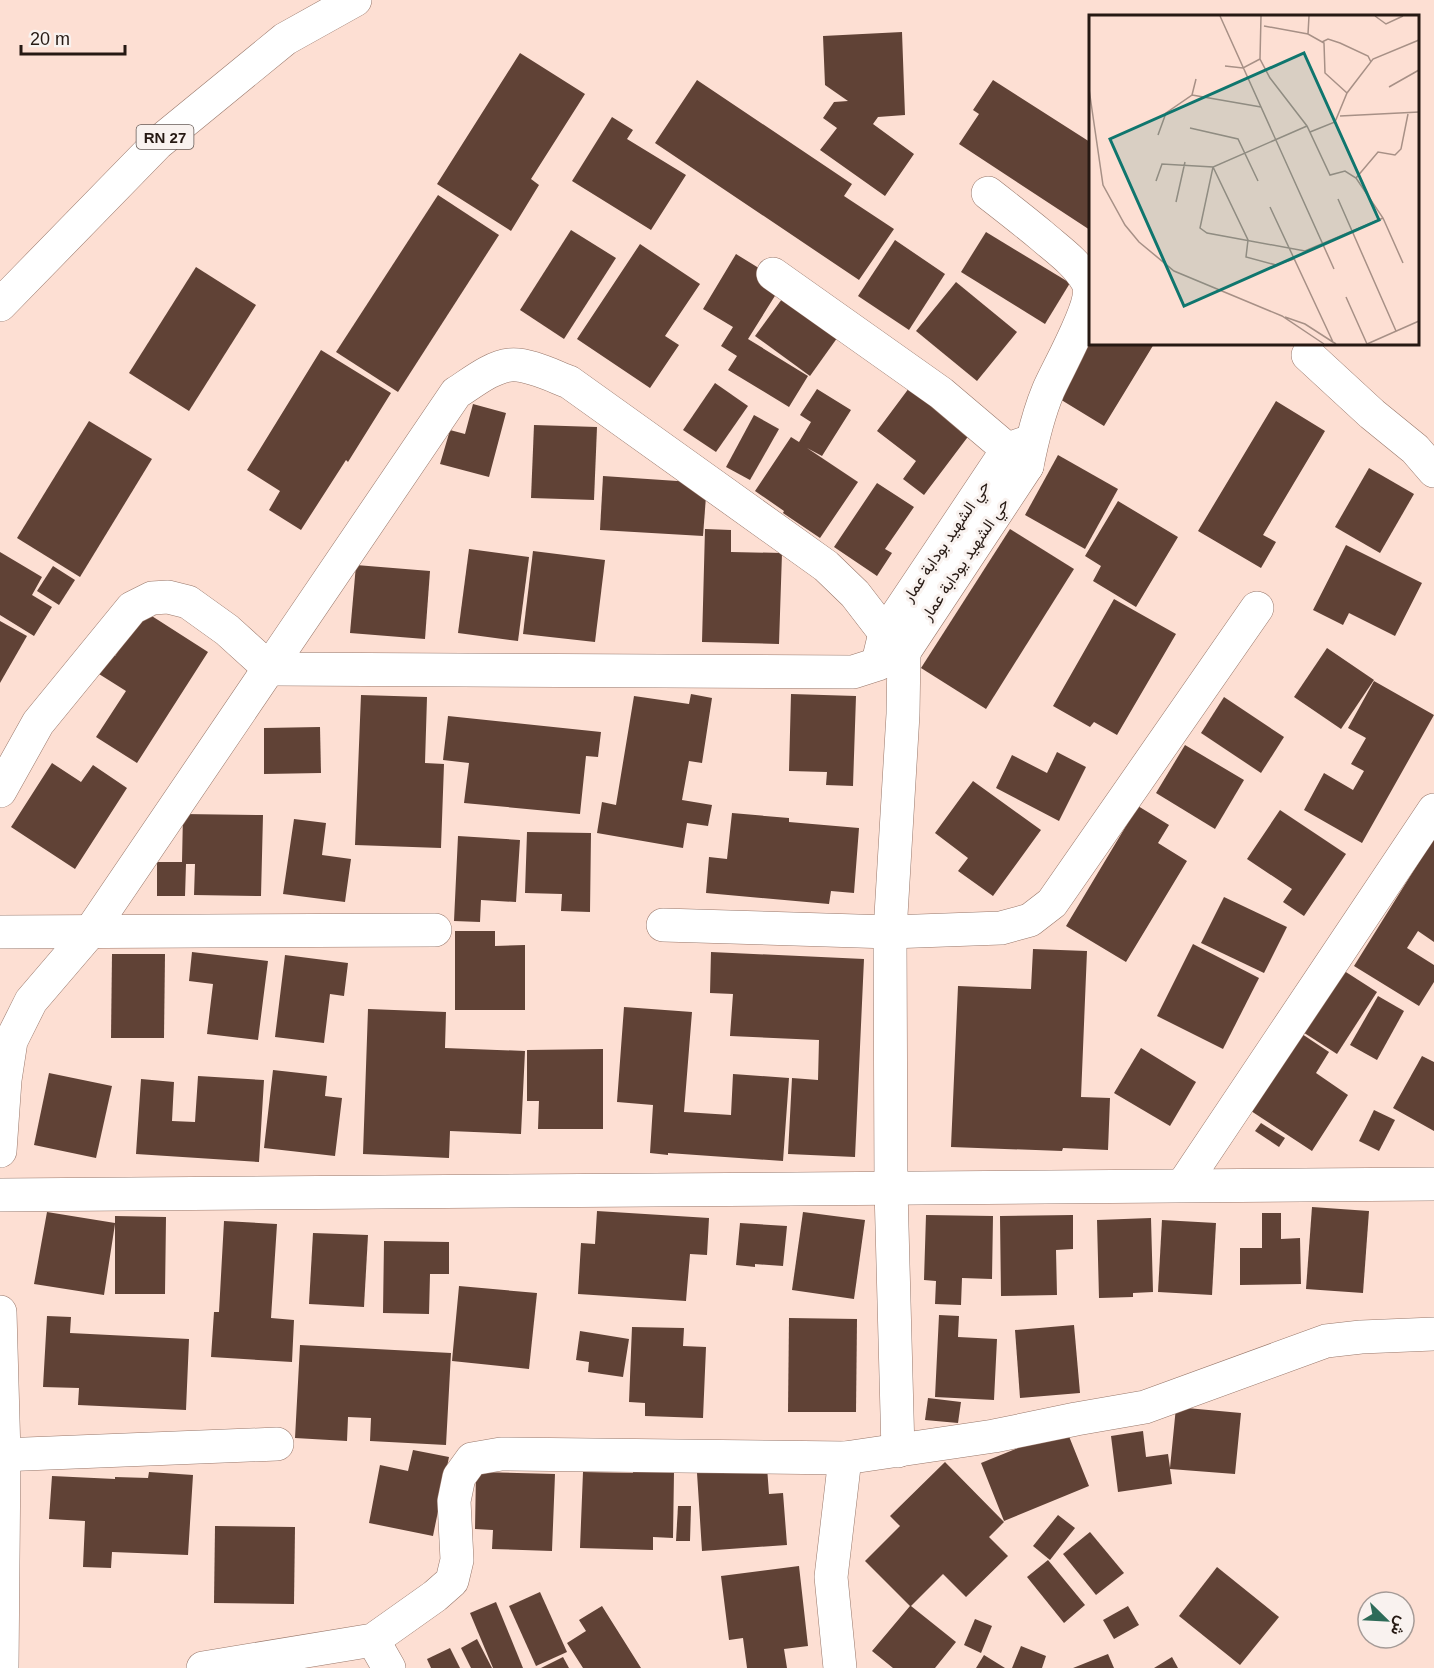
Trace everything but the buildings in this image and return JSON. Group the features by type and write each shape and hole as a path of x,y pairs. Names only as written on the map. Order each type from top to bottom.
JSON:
{"street":[{"name":"RN 27","path":"0,305 158,143 285,39 355,0"},
{"name":"حي الشهيد يودابة عمار","path":"988,193 1072,260 1089,286"},
{"path":"773,274 1022,452"},
{"name":"حي الشهيد يودابة عمار","path":"889,649 1022,452 1047,392 1080,323 1089,297"},
{"path":"1308,355 1372,414 1415,449 1434,471"},
{"path":"0,1151 5,1080 11,1041 31,1002 90,932 456,393 492,370 511,365 531,368 569,382 826,566 855,594 889,649 903,714 890,932 891,1189 898,1451"},
{"path":"0,791 38,723 132,608 152,598 168,597 188,602 227,630 270,669 853,672 889,649"},
{"path":"663,925 890,932 1001,928 1030,920 1052,903 1257,608"},
{"path":"1183,1185 1434,810"},
{"path":"0,932 435,930"},
{"path":"0,1195 1434,1184"},
{"path":"0,1312 2,1668"},
{"path":"203,1668 373,1640 435,1596 453,1581 457,1560 454,1501 459,1477 472,1459 501,1454 845,1458 993,1436 1145,1407 1326,1341 1434,1334"},
{"path":"2,1455 277,1444"},
{"path":"840,1668 831,1577 845,1458"},
{"path":"373,1640 389,1668"}]}
